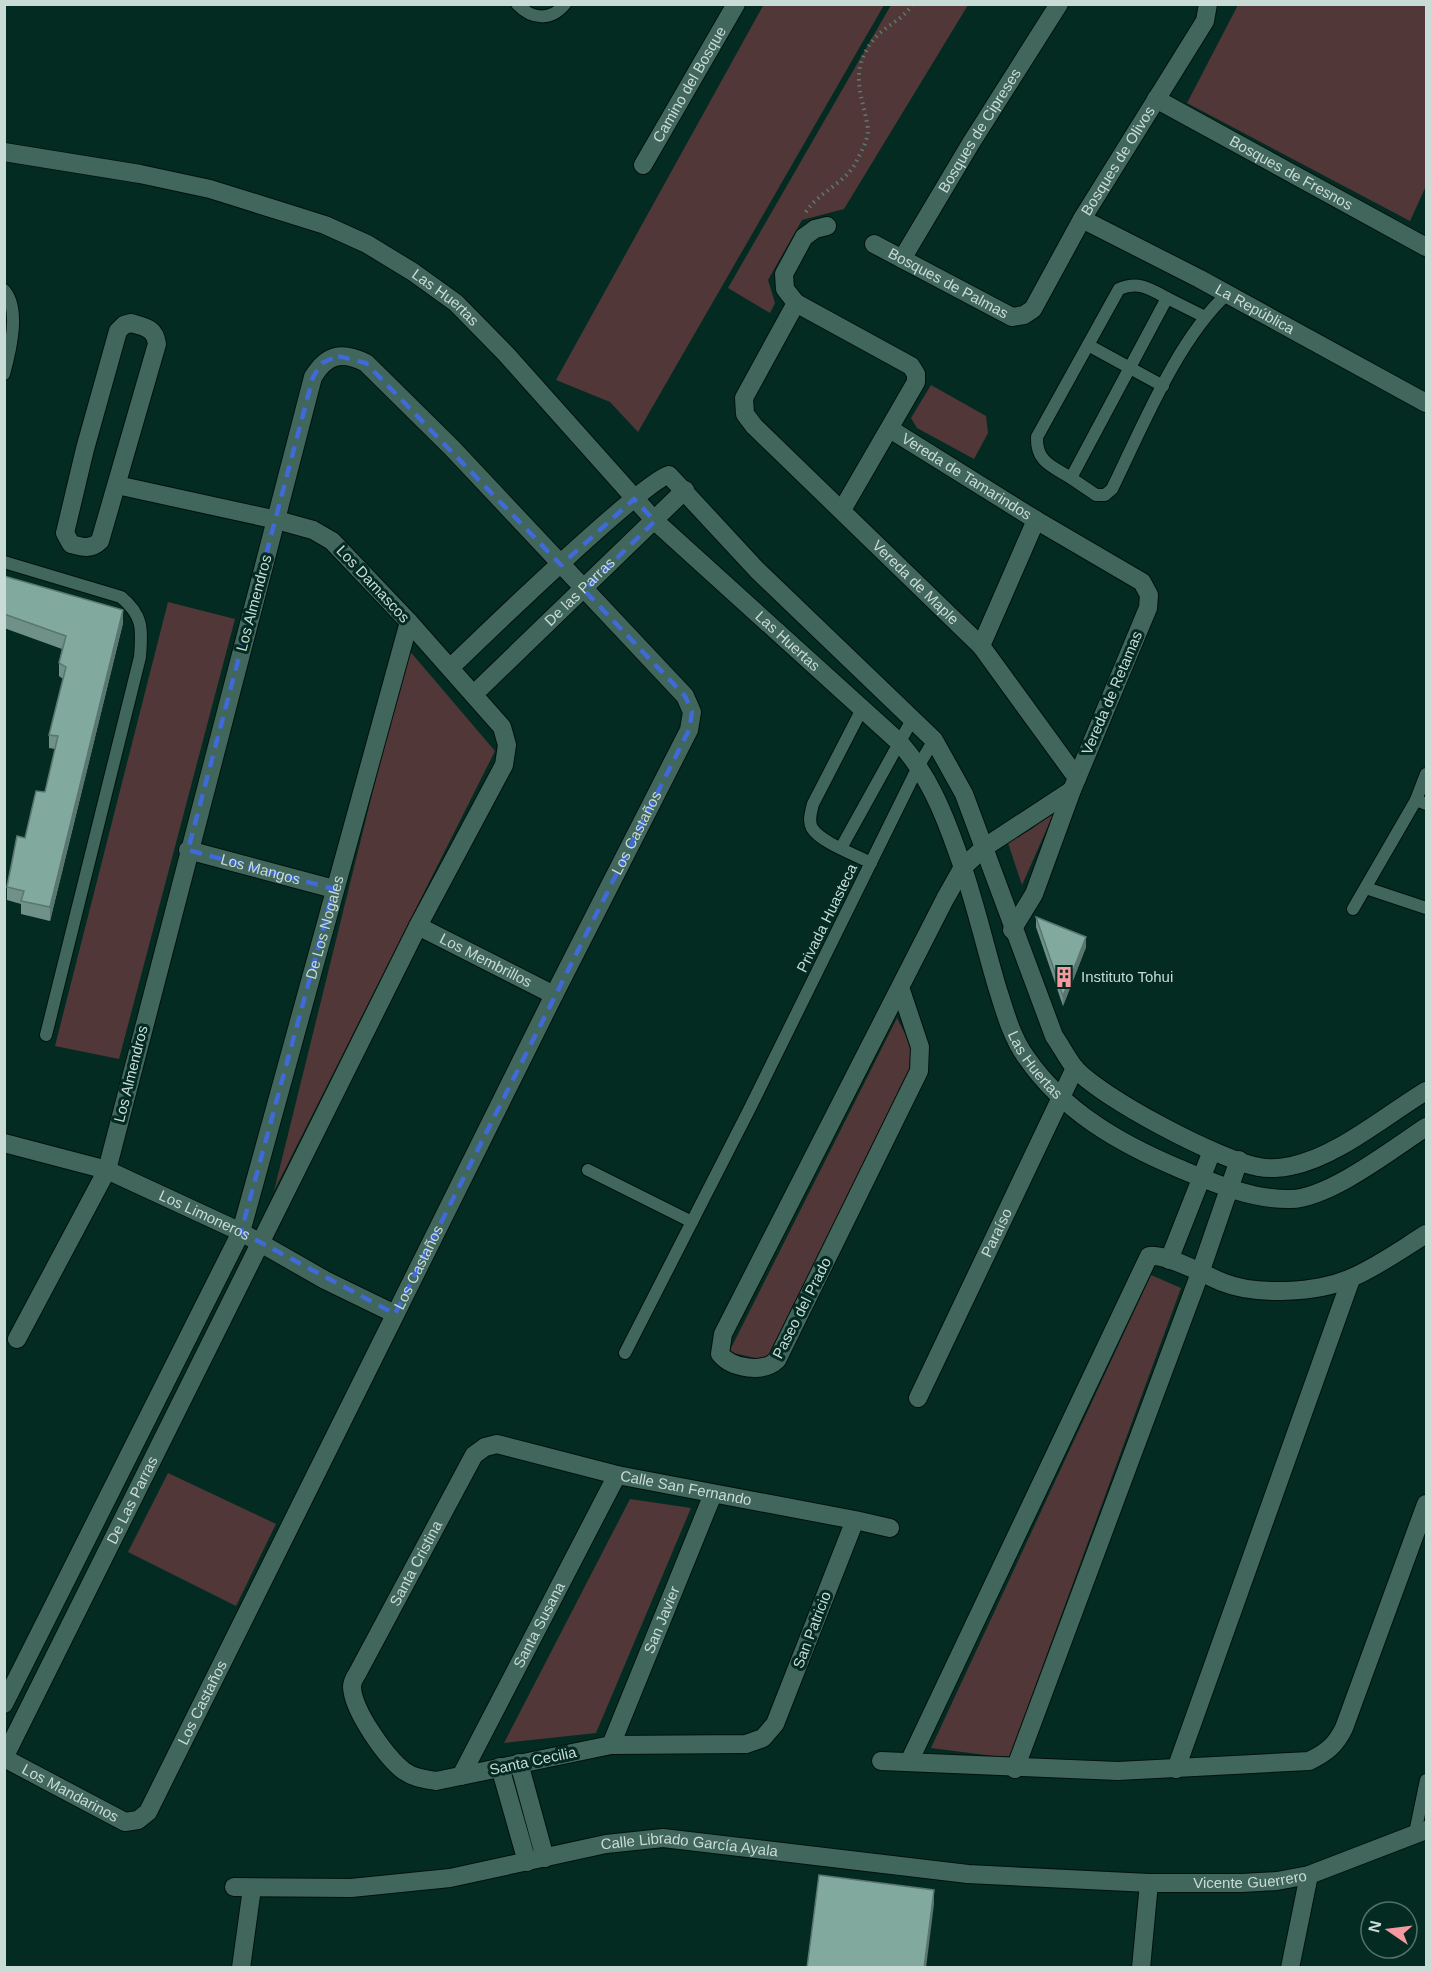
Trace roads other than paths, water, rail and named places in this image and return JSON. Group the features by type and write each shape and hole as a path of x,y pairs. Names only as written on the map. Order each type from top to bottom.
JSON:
{"street":[{"name":"Camino del Bosque","path":"643,165 736,4"},
{"name":"Bosques de Cipreses","path":"902,260 970,143 1059,4"},
{"name":"Bosques de Olivos","path":"1024,315 1033,309 1082,219 1205,21 1209,4"},
{"name":"Bosques de Fresnos","path":"1156,99 1426,247"},
{"name":"Las Huertas","path":"4,152 140,174 210,189 325,225 367,244 456,303 506,354 655,520 900,743 919,765 942,808 963,867 1007,1018 1025,1056 1060,1098 1092,1124 1153,1157 1229,1188 1260,1197 1294,1199 1325,1190 1362,1170 1426,1127"},
{"name":"La República","path":"1082,219 1227,294 1426,403"},
{"path":"796,303 785,289 784,274 804,237 815,229 827,226"},
{"name":"Bosques de Palmas","path":"874,244 1012,317 1024,315"},
{"name":"Vereda de Maple","path":"796,303 744,398 745,414 754,426 981,645 1074,784"},
{"name":"Vereda de Tamarindos","path":"796,303 911,366 916,374 916,382 891,429 1036,520 1142,582 1149,595"},
{"path":"131,323 151,329 156,335 157,344 117,484 100,541 95,546 87,548 71,544 66,540 65,533 85,448 118,332 124,325 131,323"},
{"name":"Los Almendros","path":"17,1339 107,1170 188,850 313,377 321,363 338,356 352,357 366,363 452,448 686,696 692,712"},
{"path":"842,510 891,429"},
{"name":"Las Huertas","path":"634,499 662,476 674,478 757,570 934,740 964,794 985,847 1012,930 1054,1036 1075,1068 1111,1096 1159,1125 1212,1150 1259,1167 1290,1167 1313,1159 1426,1091"},
{"name":"Los Damascos","path":"117,484 277,520 313,530 332,541 409,622 502,727 507,745 504,765 418,926"},
{"name":"De las Parras","path":"474,694 685,490"},
{"path":"450,668 507,612 634,499"},
{"path":"981,645 1036,520"},
{"name":"Vereda de Retamas","path":"1012,930 1034,894 1074,784 1148,608 1149,595"},
{"name":"De Los Nogales","path":"241,1232 409,622"},
{"name":"Los Castaños","path":"138,1820 153,1801 554,994 689,730 692,712"},
{"path":"985,847 1074,784"},
{"name":"Paseo del Prado","path":"900,987 920,1047 919,1071 777,1360 771,1366 762,1368 732,1364 720,1354 723,1334 900,987 963,867 985,847"},
{"name":"Los Mangos","path":"188,850 334,889"},
{"path":"262,1243 418,926"},
{"name":"Los Membrillos","path":"418,926 554,994"},
{"name":"Paraíso","path":"918,1398 1075,1068"},
{"name":"Los Limoneros","path":"4,1143 107,1170 241,1232 325,1280 394,1314"},
{"path":"1169,1260 1212,1150"},
{"path":"1015,1769 1200,1273 1239,1160"},
{"name":"De Las Parras","path":"4,1704 241,1232"},
{"path":"909,1762 1146,1260 1155,1255 1232,1286 1275,1293 1351,1279 1426,1234"},
{"name":"De Las Parras","path":"4,1758 262,1243"},
{"path":"1176,1769 1351,1279"},
{"name":"Calle San Fernando","path":"485,1447 497,1444 617,1475 890,1528"},
{"name":"Santa Cristina","path":"352,1686 474,1455 485,1447"},
{"name":"Santa Susana","path":"461,1776 617,1475"},
{"name":"San Javier","path":"611,1745 713,1494"},
{"path":"881,1761 1015,1769 1118,1771 1309,1761 1337,1743 1426,1504"},
{"name":"San Patricio","path":"763,1738 775,1724 855,1520"},
{"name":"Santa Cecilia","path":"352,1686 364,1719 382,1747 404,1770 419,1779 436,1780 461,1776 611,1745 746,1744 763,1738"},
{"name":"Los Mandarinos","path":"4,1758 125,1822 138,1820"},
{"path":"519,1763 545,1858"},
{"path":"500,1767 527,1862"},
{"name":"Vicente Guerrero","path":"1149,1882 1277,1881 1309,1875 1421,1832"},
{"name":"Calle Librado García Ayala","path":"241,1968 243,1888 362,1887 450,1878 606,1844 663,1838 968,1874 1149,1882"},
{"path":"1290,1968 1309,1875"},
{"path":"1141,1968 1149,1882"}],"lane":[{"path":"517,4 531,15 543,17 556,14 565,4"},
{"path":"1204,317 1144,285 1131,284 1119,289 1037,437 1036,450 1041,460 1096,495 1105,495 1112,489 1163,386 1204,317 1227,294"},
{"path":"4,290 9,295 13,313 4,374"},
{"path":"1071,478 1167,298"},
{"path":"1088,345 1163,386"},
{"path":"4,562 122,597 135,608 142,629 140,657 46,1035"},
{"path":"862,709 813,804 810,816 811,826 819,836 871,863"},
{"path":"841,848 913,718"},
{"name":"Privada Huasteca","path":"625,1353 749,1110 919,765 934,740"},
{"path":"1353,909 1421,802 1426,774"},
{"path":"1366,888 1426,908"},
{"path":"588,1170 692,1222"},
{"path":"1421,1832 1426,1780"}],"place":[{"name":"Instituto Tohui","path":"1064,977"}]}
